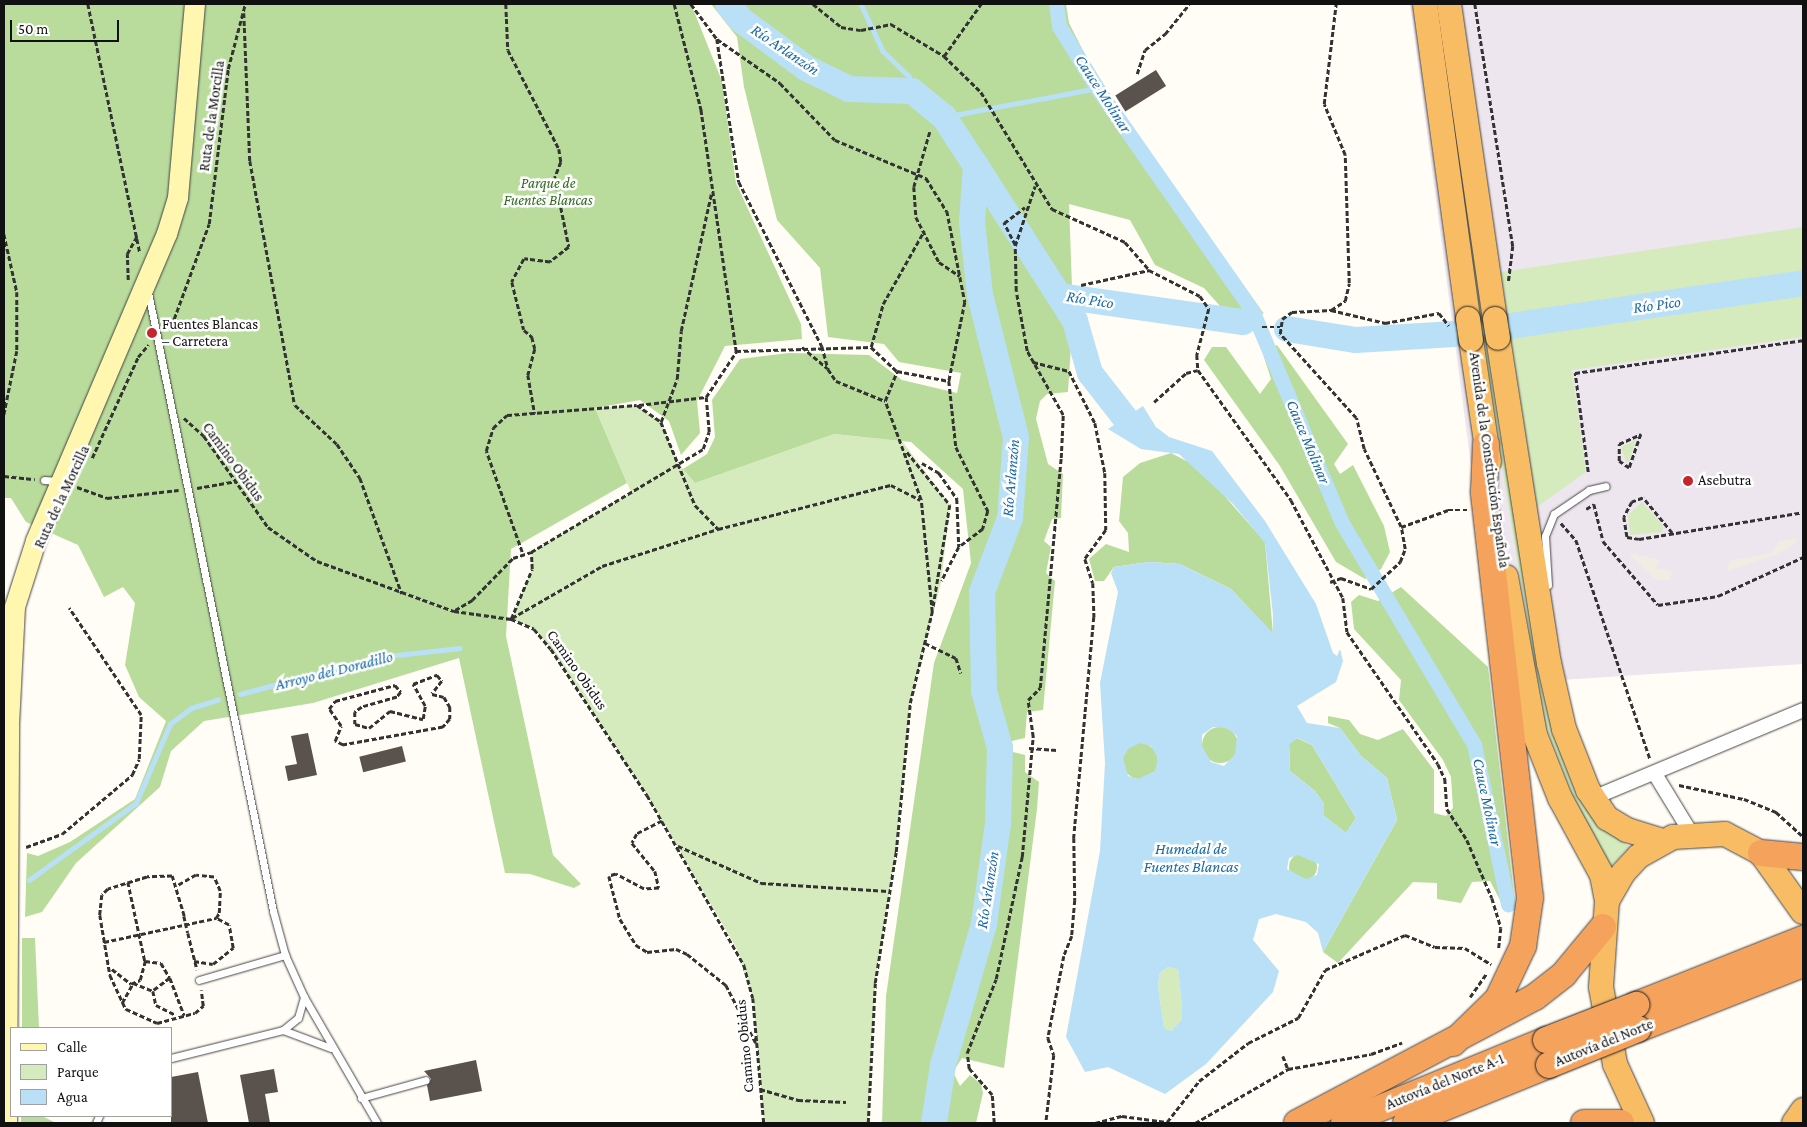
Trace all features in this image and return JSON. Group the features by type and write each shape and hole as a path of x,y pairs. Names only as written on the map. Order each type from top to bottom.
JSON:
{"highway":[{"name":"Avenida de la Constitución Española","path":"1425,4 1464,330 1486,444 1520,672 1535,735 1560,798 1598,866 1607,901"},
{"name":"Avenida de la Constitución Española","path":"1449,4 1496,329 1558,704 1593,798 1617,825 1662,841"},
{"path":"1453,1043 1475,1026 1502,992 1523,946 1530,898 1486,511 1486,444"},
{"path":"1642,1123 1624,1092 1607,1031 1601,987 1603,927 1607,901 1633,861 1662,841 1691,833 1725,834 1761,852 1803,857"},
{"path":"1761,852 1803,912"},
{"path":"1297,1123 1453,1043 1551,987 1603,927"},
{"name":"Autovía del Norte","path":"1406,1123 1547,1052 1786,963 1803,939"},
{"name":"Autovía del Norte A-1","path":"1344,1123 1547,1052"},
{"path":"1794,1123 1803,1110"},
{"path":"1584,1123 1621,1123"}],"main road":[{"path":"7,1123 14,842 15,607 26,567 64,486 167,234 182,173 195,4"}],"street":[{"path":"1593,798 1660,773 1803,710"},
{"path":"1660,773 1691,833"}],"lane":[{"path":"146,282 189,489 254,823 285,955 304,997 331,1048 377,1123"},
{"path":"1550,595 1544,536 1554,514 1589,490 1606,486"},
{"path":"1558,704 1561,667"},
{"path":"199,980 285,955"},
{"path":"172,1058 283,1030 298,1018 304,997"},
{"path":"283,1030 331,1048"},
{"path":"361,1098 426,1080"}],"path":[{"path":"88,4 146,282"},
{"name":"Ruta de la Morcilla","path":"88,466 138,357 174,319 209,224 228,69 245,4"},
{"path":"506,4 508,50 559,149 561,162 555,178 569,248 550,262 524,260 512,282 524,330 534,343 528,376 535,413"},
{"path":"454,611 522,552 531,552 703,449 709,432 706,397 736,352 711,192 701,111 674,4"},
{"path":"691,4 717,38 780,84 835,140 926,178 947,211 965,302 949,381 956,447 988,511 983,530 959,547 941,582"},
{"path":"813,4 841,27 861,30 878,24 891,24 944,56 981,92 1035,186 1052,209 1126,242 1148,270 1200,296 1209,309 1207,326 1197,355 1198,370 1232,423 1281,485 1343,598 1347,632 1438,764 1444,779 1447,809 1467,840 1492,898 1501,928 1497,953"},
{"path":"944,56 981,4"},
{"path":"1137,74 1145,50 1165,34 1189,4"},
{"path":"1332,310 1345,300 1349,283 1346,155 1324,104 1336,4"},
{"path":"1475,4 1513,246 1508,284"},
{"path":"244,9 250,161 295,405 337,444 360,478 402,594"},
{"path":"717,38 739,182 822,346 828,369"},
{"path":"930,132 917,175 916,217 939,262 960,276"},
{"path":"994,1123 992,1095 969,1069 967,1053 996,979 1008,933 1022,857 1029,748 1033,737 1028,700 1040,688 1053,572 1063,415 1033,362 1016,291 1015,246 1026,206 1035,186"},
{"path":"661,422 677,379 682,331 711,192"},
{"path":"1015,246 1004,224 1026,206"},
{"path":"871,347 883,304 924,232"},
{"path":"4,234 17,292 17,351 4,415"},
{"path":"1081,285 1148,270"},
{"path":"1334,579 1371,589 1388,576 1405,550 1401,527 1364,449 1356,418 1280,334 1280,327 1292,312 1332,310 1385,323 1439,313 1464,330"},
{"path":"1262,327 1280,327"},
{"path":"1588,472 1575,373 1803,340"},
{"path":"736,352 822,346 871,347 897,371 949,381"},
{"path":"802,347 828,369 836,381 885,401 906,450 921,500 932,612"},
{"path":"1033,362 1069,371 1095,422 1105,473 1106,530 1085,559 1092,583 1094,617 1074,838 1075,900 1072,936 1064,956 1048,1038 1054,1055 1046,1123"},
{"path":"1154,402 1186,373 1198,370"},
{"path":"885,401 897,371"},
{"path":"522,552 486,451 493,428 507,415 637,405 669,399 706,397"},
{"path":"637,405 661,422 695,505 718,529"},
{"name":"Camino Obidus","path":"173,410 204,436 268,527 292,545 341,574 454,611 511,618 534,629 551,649 662,821 744,965 753,998 764,1123"},
{"path":"1641,434 1635,451 1629,468 1619,461 1619,444 1623,439 1641,434"},
{"path":"906,450 921,463 939,472 958,499 959,547"},
{"path":"868,1123 875,983 910,703 941,582 950,505 921,463"},
{"path":"4,476 64,486 107,498 189,489 235,481"},
{"name":"Ruta de la Morcilla","path":"64,486 82,480"},
{"path":"511,618 602,566 718,529 891,485 921,500"},
{"path":"1672,533 1643,498 1632,502 1624,517 1627,537 1632,539 1672,533 1803,512"},
{"path":"1586,509 1594,504 1604,541 1658,605 1718,596 1803,557"},
{"path":"1401,527 1448,510 1486,511"},
{"path":"1554,514 1576,540 1645,755 1660,773 1680,785 1744,799 1776,812 1803,836"},
{"path":"511,618 532,569 531,552"},
{"path":"1330,582 1334,579"},
{"path":"14,842 62,834 132,775 139,759 141,715 69,608"},
{"path":"925,643 956,658 961,673"},
{"path":"437,675 442,681 432,694 444,697 450,707 450,719 443,726 343,745 334,737 341,722 329,709 336,701 395,685 401,692 397,698 362,707 355,712 354,724 369,728 390,711 423,719 425,706 413,684 437,675"},
{"path":"1029,748 1057,750"},
{"path":"662,821 637,834 632,842 655,871 659,888 644,889 616,874 609,876 620,919 636,945 647,952 676,949 687,954 726,985 757,1044"},
{"path":"677,846 761,883 888,891"},
{"path":"165,874 177,886 199,980 203,1006 184,1015 157,1023 137,1017 122,1003 113,987 112,969 104,942 102,894 128,881 165,874"},
{"path":"177,886 196,875 214,877 221,901 216,918"},
{"path":"122,1003 134,983 140,980 145,961 128,881"},
{"path":"104,942 216,918 229,925 232,948 214,964 194,960"},
{"path":"1095,1123 1122,1116 1167,1122 1206,1076 1248,1043 1298,1018 1326,970 1405,935 1435,947 1465,948 1491,964"},
{"path":"1463,1004 1494,958"},
{"path":"145,961 161,963 170,978 184,1015"},
{"path":"112,969 134,983 154,991"},
{"path":"154,991 170,978"},
{"path":"154,991 156,1005 178,1016"},
{"path":"1195,1123 1288,1069 1371,1054 1404,1042"},
{"path":"1283,1056 1288,1069"},
{"path":"760,1089 798,1100 846,1102"}],"shaded area":[{"path":"1410,4 1803,4 1803,664 1500,684"},
{"path":"1796,539 1797,542 1777,554 1727,571 1730,561 1772,553 1778,542"},
{"path":"1628,553 1659,560 1656,568 1672,571 1670,580 1655,579"}],"green space":[{"name":"Parque de Fuentes Blancas","path":"4,4 691,4 722,81 736,183 801,324 802,339 725,346 697,401 700,433 681,455 669,421 640,400 595,408 627,483 511,549 506,636 553,855 581,884 574,888 530,874 505,873 459,658 313,703 204,721 171,751 160,787 76,863 42,912 25,917 27,853 38,856 70,842 135,799 166,721 139,697 125,665 135,603 123,587 104,597 78,545 26,522 11,498 4,498"},
{"path":"711,4 1066,4 1069,23 1100,84 1264,314 1220,306 1204,288 1155,265 1130,220 1069,204 1073,314 1068,392 1047,394 1040,401 1036,419 1048,464 1063,474 1061,518 1052,519 1044,541 1051,547 1046,573 1055,581 1043,710 1027,712 1025,738 1012,741 1013,752 1025,755 1025,772 1039,782 1037,809 1004,1068 962,1058 953,1072 960,1086 970,1075 981,1084 983,1093 976,1123 882,1123 886,996 934,663 971,563 963,489 911,442 834,434 695,483 683,469 707,454 715,437 712,400 740,359 789,353 869,355 902,380 957,393 961,373 899,362 884,344 828,337 820,268 777,220 744,87 737,37"},
{"path":"1435,4 1439,4 1573,781 1594,821 1630,847 1610,867 1578,811 1543,719 1477,314"},
{"path":"1803,227 1803,337 1572,370 1586,472 1537,507 1501,272"},
{"path":"1277,345 1348,444 1334,464 1340,474 1353,465 1384,526 1390,552 1381,569 1365,579 1336,562 1280,466 1204,360 1212,347 1226,347 1260,394 1271,379 1263,354"},
{"path":"637,405 661,422 679,464 695,483 834,434 902,441 950,505 941,583 910,703 896,852 875,983 868,1123 764,1123 753,998 736,947 647,795 551,649 534,629 511,619 532,569 531,552 631,492 595,408"},
{"path":"1636,440 1629,461 1626,462 1621,447"},
{"path":"1171,453 1200,468 1265,542 1273,634 1231,589 1180,564 1149,562 1114,567 1104,581 1095,581 1089,559 1106,544 1129,552 1128,533 1119,521 1123,477 1140,463"},
{"path":"1642,502 1663,526 1662,532 1630,535 1628,515"},
{"path":"1401,587 1488,667 1514,894 1500,900 1490,881 1472,882 1461,903 1437,899 1437,883 1413,882 1338,963 1323,952 1397,820 1387,778 1361,756 1340,728 1328,723 1328,716 1349,720 1360,734 1378,740 1403,729 1434,770 1434,813 1446,816 1453,808 1451,777 1443,760 1399,700 1401,680 1354,629 1351,602 1359,595 1378,601"},
{"path":"1220,727 1227,728 1233,732 1237,738 1237,752 1233,758 1227,762 1220,763 1213,762 1207,758 1203,752 1202,745 1203,738 1207,732 1213,728"},
{"path":"1297,738 1312,745 1356,818 1346,833 1324,816 1324,804 1315,791 1290,771 1289,744"},
{"path":"1140,743 1152,749 1158,761 1152,773 1140,779 1128,773 1122,761 1128,749"},
{"path":"1303,853 1313,857 1317,867 1313,877 1303,881 1293,877 1289,867 1293,857"},
{"path":"22,938 35,938 39,1027 22,1027"},
{"path":"1168,967 1178,968 1182,1006 1182,1019 1171,1031 1164,1029 1158,986 1160,973"},
{"path":"21,1117 44,1117 56,1123 21,1123"}],"water":[{"name":"Humedal de Fuentes Blancas","path":"1143,406 1156,427 1169,437 1212,451 1265,521 1316,604 1333,653 1337,656 1340,649 1343,661 1336,682 1297,706 1307,723 1340,728 1361,756 1387,778 1397,820 1323,952 1318,933 1306,922 1276,914 1259,919 1253,940 1279,971 1273,992 1206,1064 1165,1094 1108,1067 1085,1072 1066,1037 1100,851 1105,763 1100,683 1118,592 1111,573 1114,567 1149,562 1180,564 1231,589 1273,633 1273,615 1265,543 1233,504 1179,454 1141,449 1108,429","holes":["1213,727 1227,728 1237,736 1235,754 1224,766 1211,762 1202,746 1202,735","1298,738 1312,745 1356,818 1346,833 1324,816 1324,804 1315,791 1290,771 1289,744","1140,743 1151,746 1158,758 1155,771 1138,779 1128,776 1123,758 1128,749","1298,855 1319,864 1317,875 1306,879 1287,869 1289,858","1168,967 1178,969 1182,1019 1171,1031 1164,1028 1158,986 1160,973"]}],"building":[{"path":"1156,70 1166,86 1125,112 1115,95"},
{"path":"308,733 317,775 288,781 285,766 297,764 291,736"},
{"path":"402,746 406,762 363,772 359,757"},
{"path":"476,1060 482,1091 430,1101 427,1085 431,1079 424,1071"},
{"path":"274,1069 278,1092 265,1094 270,1123 249,1123 240,1075"},
{"path":"198,1072 208,1123 171,1123 172,1077"}],"waterway":[{"name":"Río Arlanzón","path":"728,4 741,20 806,68 849,89 912,91 944,117 976,166 972,222 980,295 1016,437 1010,518 982,592 984,691 1000,748 998,823 984,924 943,1065 934,1123"},
{"path":"861,4 883,51 909,76 912,91"},
{"name":"Cauce Molinar","path":"1056,4 1059,26 1097,88 1252,310 1342,523 1474,744 1508,904"},
{"path":"944,117 1097,88"},
{"name":"Río Pico","path":"976,166 1075,321 1090,373 1125,418"},
{"name":"Río Pico","path":"1510,326 1803,283"},
{"name":"Río Pico","path":"1060,296 1243,322"},
{"name":"Río Pico","path":"1287,329 1356,340 1454,334"},
{"name":"Arroyo del Doradillo","path":"240,694 379,657 459,648"},
{"name":"Arroyo del Doradillo","path":"29,880 136,803 170,724 191,708 218,700"}],"place":[{"name":"Fuentes Blancas – Carretera","path":"152,333"},
{"name":"Asebutra","path":"1688,481"}]}
